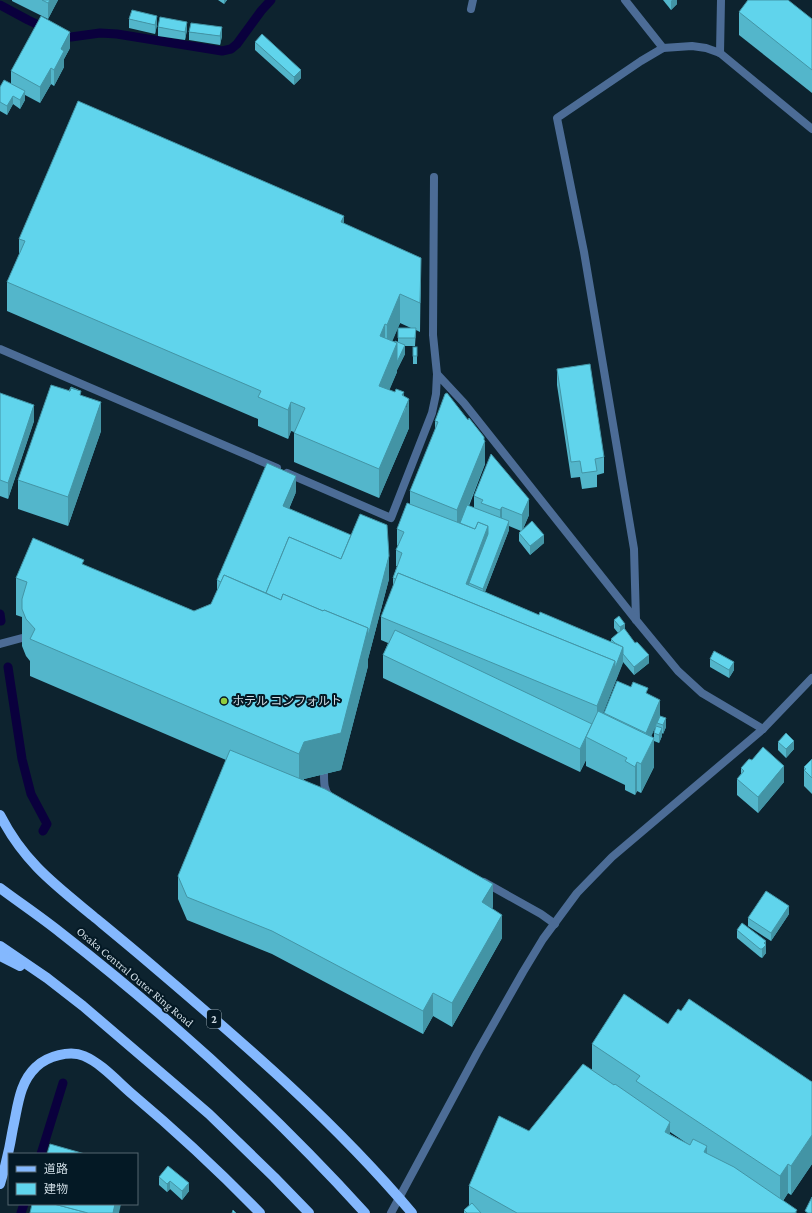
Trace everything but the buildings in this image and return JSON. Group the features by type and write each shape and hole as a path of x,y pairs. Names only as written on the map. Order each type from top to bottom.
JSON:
{"main road":[{"name":"2","path":"0,815 9,833 27,857 48,880 129,945 276,1073 373,1168 412,1213"},
{"name":"Osaka Central Outer Ring Road","path":"0,888 60,932 144,1000 210,1058 272,1117 365,1213"},
{"path":"0,946 47,978 102,1022 209,1114 290,1192 309,1213"},
{"path":"0,956 47,978"},
{"path":"0,1184 9,1148 19,1095 27,1080 36,1067 41,1063 55,1056 76,1054 85,1056 101,1067 208,1161 260,1213"}],"street":[{"path":"471,9 472,0"},
{"path":"625,0 663,48"},
{"path":"720,53 721,0"},
{"path":"636,620 634,549 584,252 557,118 641,61 663,48 678,46 706,48 720,53 812,129"},
{"path":"0,349 391,518 432,413 436,394 437,374 433,335 434,177"},
{"path":"437,374 464,403 678,671 702,693 763,729"},
{"path":"0,644 22,638"},
{"path":"391,1213 480,1046 532,956 577,893 612,857 763,729 812,678"},
{"path":"324,774 326,793 332,799 339,802"},
{"path":"478,879 555,924"}],"waterway":[{"path":"59,33 71,37 100,33 117,34 222,51 231,49 237,44 271,0"},
{"path":"0,5 47,29"},
{"path":"0,614 1,621"},
{"path":"8,667 22,759 31,794 47,824 43,831"},
{"path":"41,1153 63,1083"},
{"path":"21,1213 24,1205"}],"place":[{"name":"ホテル コンフォルト","path":"224,701"}]}
